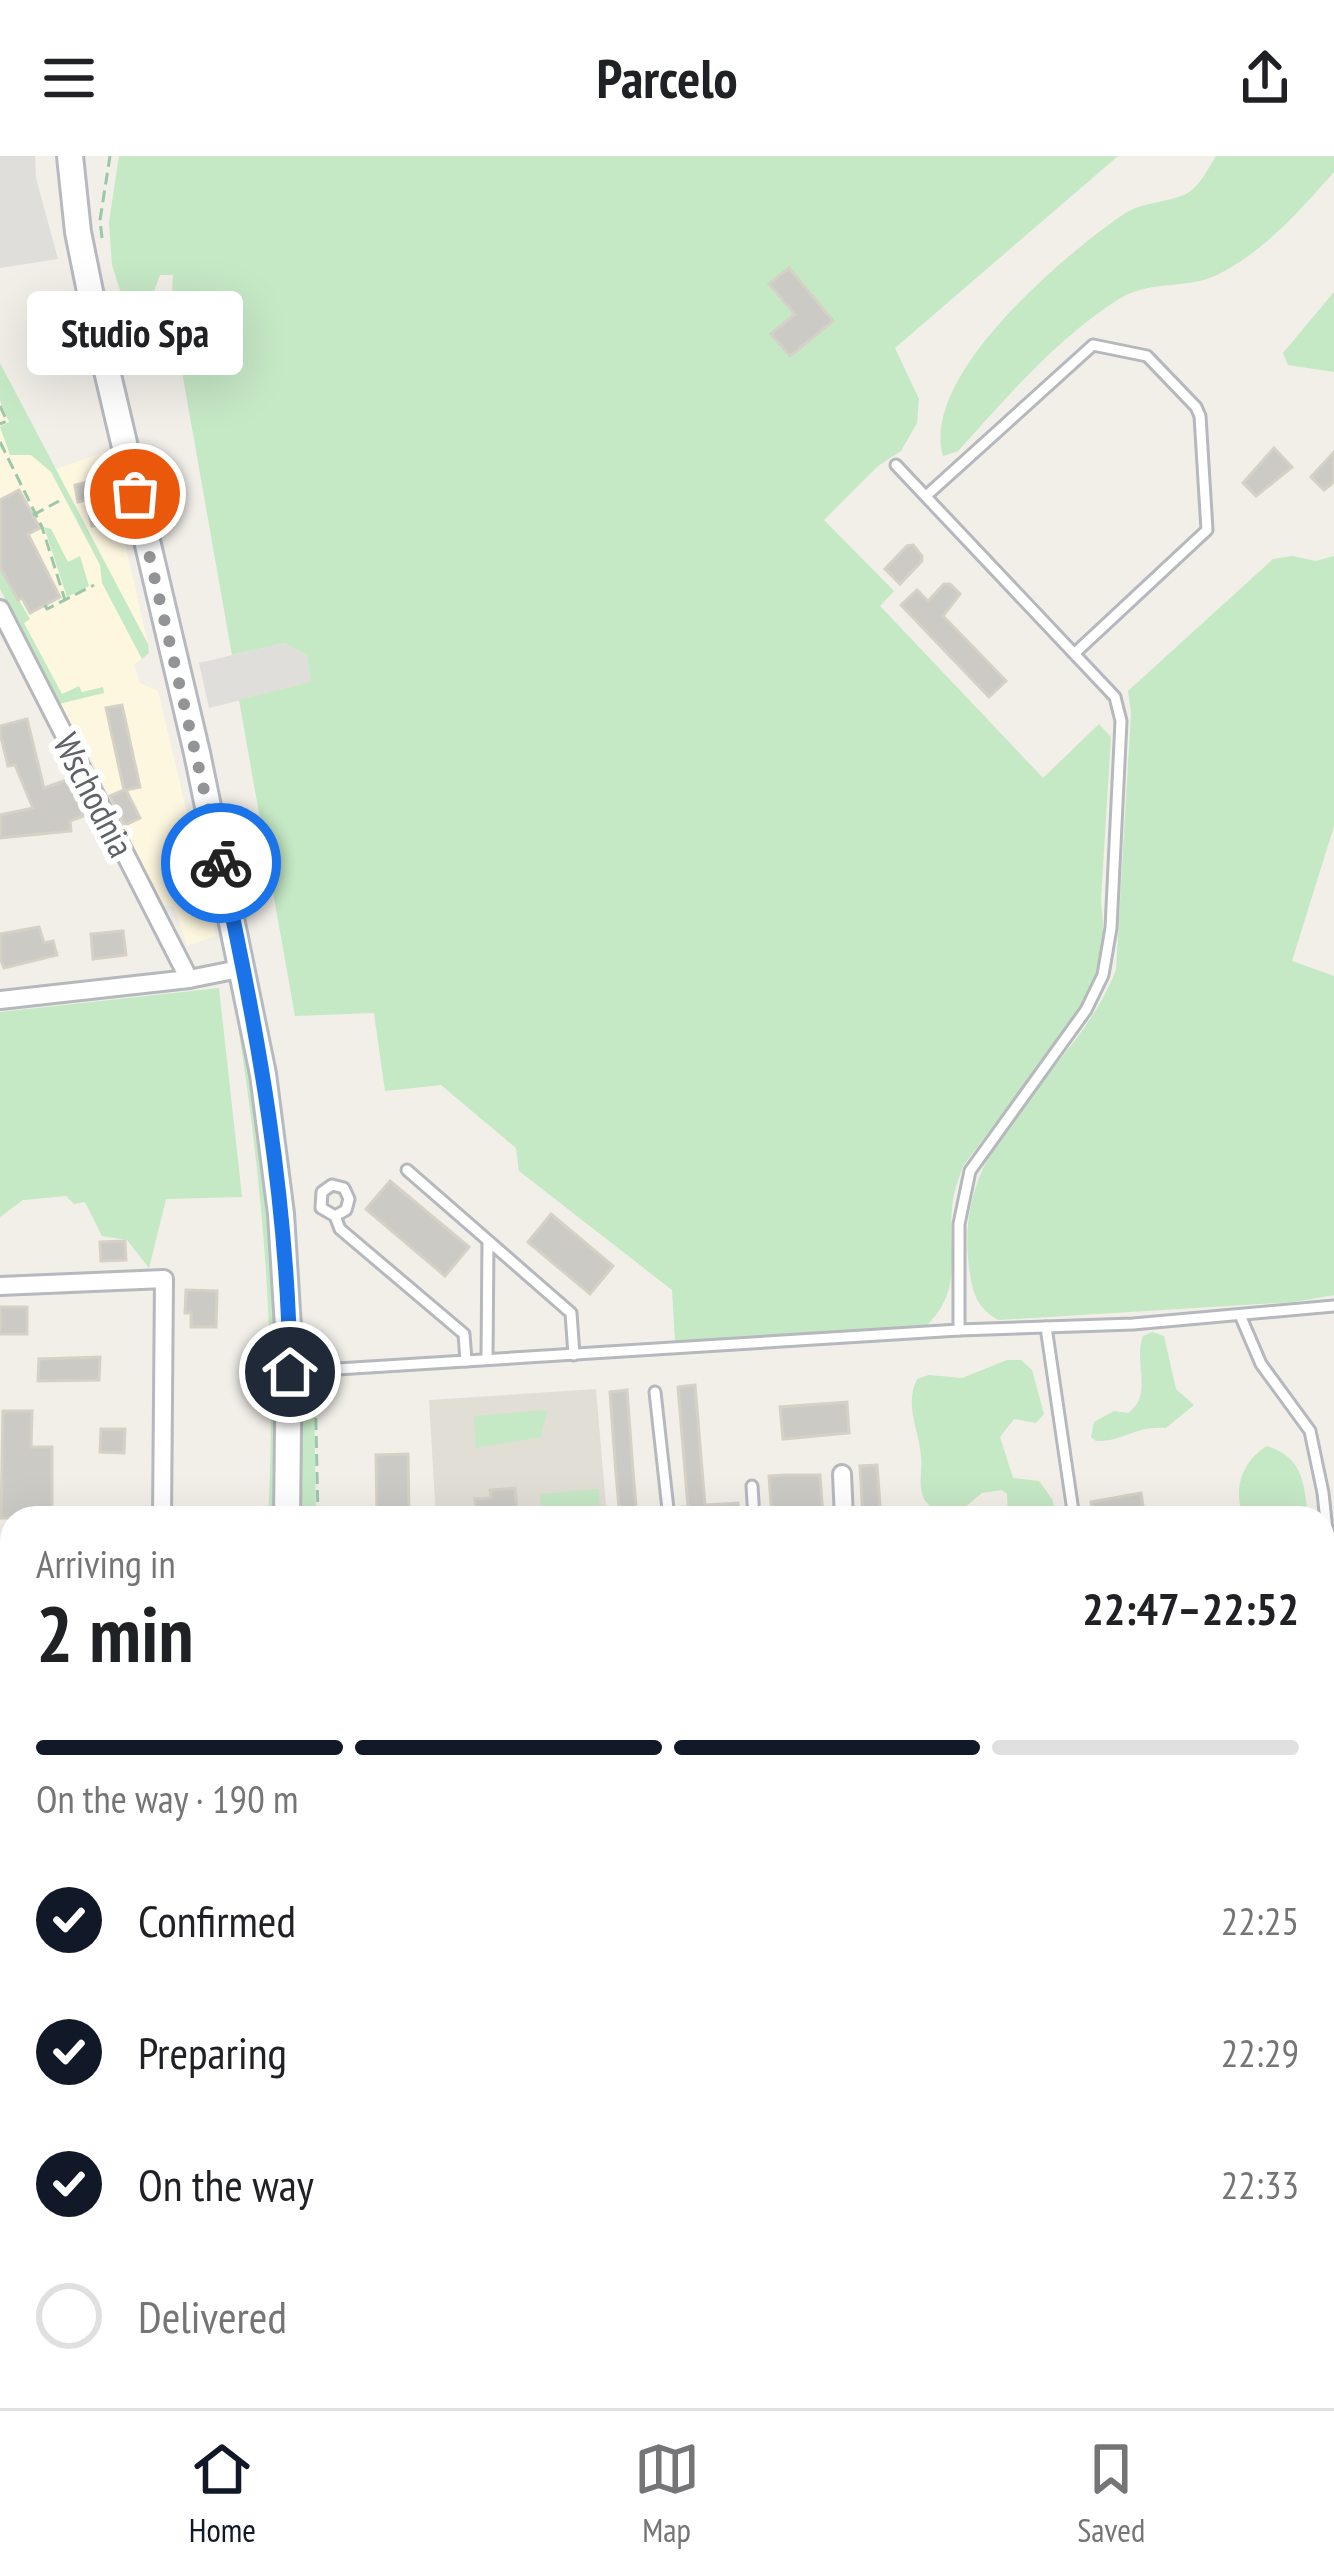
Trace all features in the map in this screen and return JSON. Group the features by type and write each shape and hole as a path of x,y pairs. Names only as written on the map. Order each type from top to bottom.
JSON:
{"main road":[{"path":"70,156 78,232 100,341 244,968 274,1153 302,1371 288,1506"}],"street":[{"name":"Wschodnia","path":"0,609 189,979"},
{"path":"0,1000 189,979 244,968"},
{"path":"0,1286 164,1279 162,1506"},
{"path":"842,1474 843,1506"}],"lane":[{"path":"926,496 1093,345 1147,356 1190,399 1200,416 1207,530 1075,653"},
{"path":"896,465 1114,697 1121,721 1108,952 1098,990 970,1172 959,1224 959,1330"},
{"path":"407,1170 572,1313 574,1355"},
{"path":"335,1216 340,1229 464,1334 466,1360"},
{"path":"487,1360 488,1241"},
{"path":"302,1371 1334,1306"},
{"path":"1240,1315 1261,1364 1310,1431 1324,1506"},
{"path":"1046,1327 1072,1506"},
{"path":"655,1392 669,1506"},
{"path":"752,1486 753,1506"}],"path":[{"path":"102,241 100,220 110,156"},
{"path":"0,406 7,421 0,424"},
{"path":"0,442 34,514 65,600"},
{"path":"34,514 59,502"},
{"path":"45,605 47,609 94,585"},
{"path":"302,1371 317,1506"}],"shaded area":[{"path":"0,156 35,156 36,178 58,259 0,268"},
{"path":"0,363 54,470 104,452 148,644 149,653 134,665 140,683 158,691 216,936 187,946 174,907 159,904 81,738 70,726 0,589"},
{"path":"284,643 307,655 312,682 209,708 199,663"},
{"path":"596,1389 606,1506 435,1506 429,1400"}],"green space":[{"path":"119,156 1118,156 895,348 919,399 917,423 901,451 878,466 824,520 894,591 880,606 1043,778 1099,724 1111,737 1099,973 1078,1013 963,1166 952,1212 951,1279 940,1310 927,1325 675,1341 672,1290 519,1171 516,1148 441,1085 385,1091 374,1013 295,1016 239,700 311,682 307,655 284,643 232,655 171,309 173,275 160,275 136,341 112,265 109,222"},
{"path":"1216,156 1334,156 1334,172 1280,229 1234,266 1206,279 1131,293 1096,315 1034,369 958,451 943,456 942,424 953,391 1001,321 1065,260 1121,216 1192,190"},
{"path":"1334,292 1334,372 1288,365 1283,353"},
{"path":"0,363 148,644 149,653 142,659 51,472 31,455 10,455 0,427 9,422 0,401"},
{"path":"44,527 51,529 68,562 80,556 89,586 67,597"},
{"path":"1292,556 1316,561 1334,556 1334,826 1292,961 1334,976 1334,1295 1294,1302 998,1320 974,1292 969,1220 979,1179 996,1143 1072,1044 1116,970 1131,713 1128,691 1273,559"},
{"path":"0,567 30,619 24,623 62,694 79,686 82,692 103,687 104,693 59,704 0,589"},
{"path":"219,988 242,1197 166,1199 149,1268 127,1240 102,1236 85,1202 74,1204 66,1196 23,1200 0,1217 0,1012"},
{"path":"232,988 240,1000 266,1173 277,1334 276,1506 269,1506 269,1318 251,1120"},
{"path":"1152,1332 1164,1336 1176,1389 1194,1405 1166,1428 1096,1441 1091,1437 1094,1422 1114,1411 1128,1413 1136,1406 1142,1388 1143,1336"},
{"path":"1007,1360 1021,1360 1032,1370 1044,1414 1036,1423 1014,1419 1000,1437 1013,1478 1039,1481 1054,1506 1008,1506 1002,1490 982,1493 966,1506 929,1505 922,1492 913,1389 917,1379 929,1375 962,1378"},
{"path":"301,1399 314,1399 316,1506 297,1506"},
{"path":"547,1410 541,1437 476,1448 474,1416"},
{"path":"1267,1446 1295,1465 1306,1506 1241,1506 1242,1477"},
{"path":"598,1489 600,1506 541,1506 540,1494"}],"building":[{"path":"789,268 833,321 790,356 771,334 795,314 769,284"},
{"path":"1274,448 1292,467 1256,496 1243,483"},
{"path":"1334,452 1334,482 1324,490 1311,477"},
{"path":"99,479 108,523 92,526 86,500 78,502 75,485"},
{"path":"19,490 40,528 28,534 60,597 30,613 0,567 0,500"},
{"path":"913,545 922,561 900,584 885,569"},
{"path":"944,584 960,594 943,616 1006,681 989,697 901,605 917,590 928,601"},
{"path":"122,705 140,787 126,790 140,818 125,825 110,796 124,790 106,708"},
{"path":"27,719 44,788 72,778 83,816 70,821 71,831 0,838 0,815 33,808 15,765 8,766 0,733 0,726"},
{"path":"39,927 44,943 53,941 57,955 4,968 0,934"},
{"path":"123,931 126,955 93,959 91,934"},
{"path":"390,1181 469,1247 445,1276 366,1209"},
{"path":"551,1214 613,1266 590,1294 528,1242"},
{"path":"125,1241 126,1260 101,1261 100,1242"},
{"path":"186,1290 217,1291 216,1327 191,1327 191,1313 185,1313"},
{"path":"0,1307 27,1307 27,1334 0,1334"},
{"path":"100,1357 99,1380 38,1381 39,1359"},
{"path":"695,1385 705,1505 738,1506 688,1506 678,1387"},
{"path":"627,1390 636,1506 619,1506 610,1392"},
{"path":"847,1402 849,1433 783,1439 780,1407"},
{"path":"3,1411 32,1411 31,1447 52,1447 52,1506 1,1506"},
{"path":"101,1429 125,1429 124,1453 100,1452"},
{"path":"408,1454 409,1506 377,1506 376,1455"},
{"path":"877,1465 880,1506 862,1506 860,1466"},
{"path":"820,1475 822,1506 771,1506 769,1476"},
{"path":"515,1488 517,1506 475,1506 475,1499 491,1498 490,1490"},
{"path":"1141,1493 1143,1506 1092,1506 1091,1502"}],"way so far":[{"path":"135,494 221,863"}],"place":[{"name":"Studio Spa","path":"135,494"}],"route":[{"path":"221,863 254,1016 274,1153 290,1372"}]}
